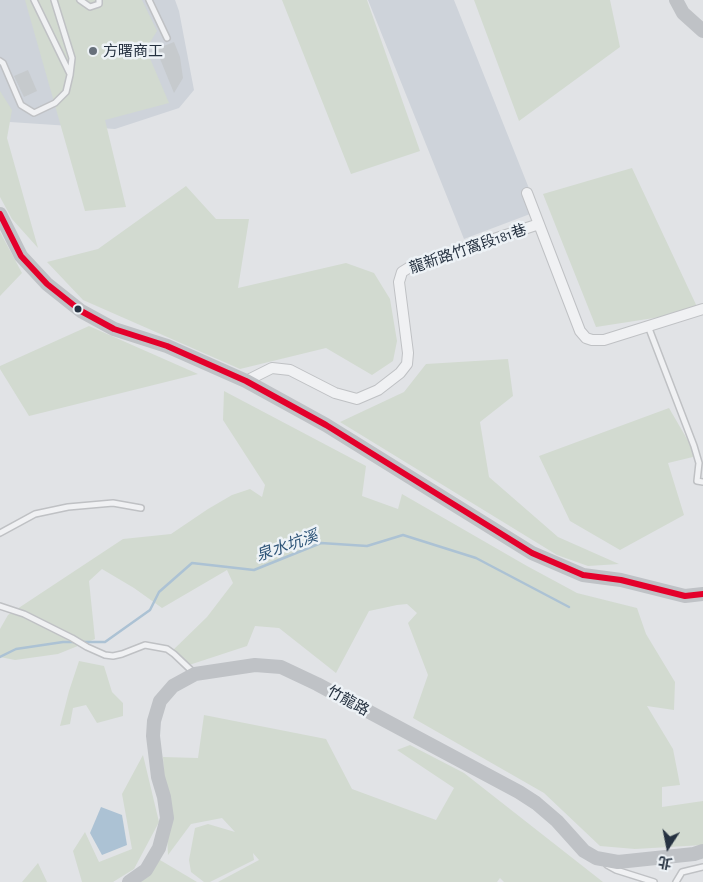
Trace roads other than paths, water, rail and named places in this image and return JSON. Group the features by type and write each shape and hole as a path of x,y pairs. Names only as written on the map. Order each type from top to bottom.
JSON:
{"street":[{"path":"676,0 683,13 703,31"},
{"path":"527,192 580,331 586,338 604,340 703,309"},
{"path":"0,214 21,256 47,284 81,311 114,329 167,346 246,381 326,425 532,553 583,575 621,580 685,596 703,594"},
{"name":"龍新路竹窩段181巷","path":"246,381 272,368 290,370 335,394 357,399 378,390 400,373 407,364 408,353 399,282 402,272 410,267 539,224"},
{"name":"竹龍路","path":"129,882 146,870 159,848 167,818 164,797 158,777 153,736 154,721 160,701 173,686 195,674 255,665 281,667 318,684 380,719 520,792 557,821 584,851 596,858 618,862 694,854 703,851"}],"lane":[{"path":"34,0 70,75"},
{"path":"0,61 3,63 21,105 34,113 55,103 66,92 72,58 54,0"},
{"path":"80,0 90,7 99,4 99,0"},
{"path":"149,0 168,38"},
{"path":"648,326 694,446 699,463 696,481 703,482"},
{"path":"0,534 35,514 68,507 113,503 141,508"},
{"path":"0,606 24,614 72,638 87,648 113,656 145,645 159,647 174,654 195,674"},
{"path":"596,858 616,870 654,882"},
{"path":"676,882 682,872 703,867"}],"water":[{"path":"101,807 122,815 127,845 102,855 90,833"}],"waterway":[{"name":"泉水坑溪","path":"0,657 16,649 63,642 105,642 150,610 159,592 192,563 254,570 321,543 367,546 403,535 476,558 569,607"}],"place":[{"name":"方曙商工","path":"93,51"}]}
